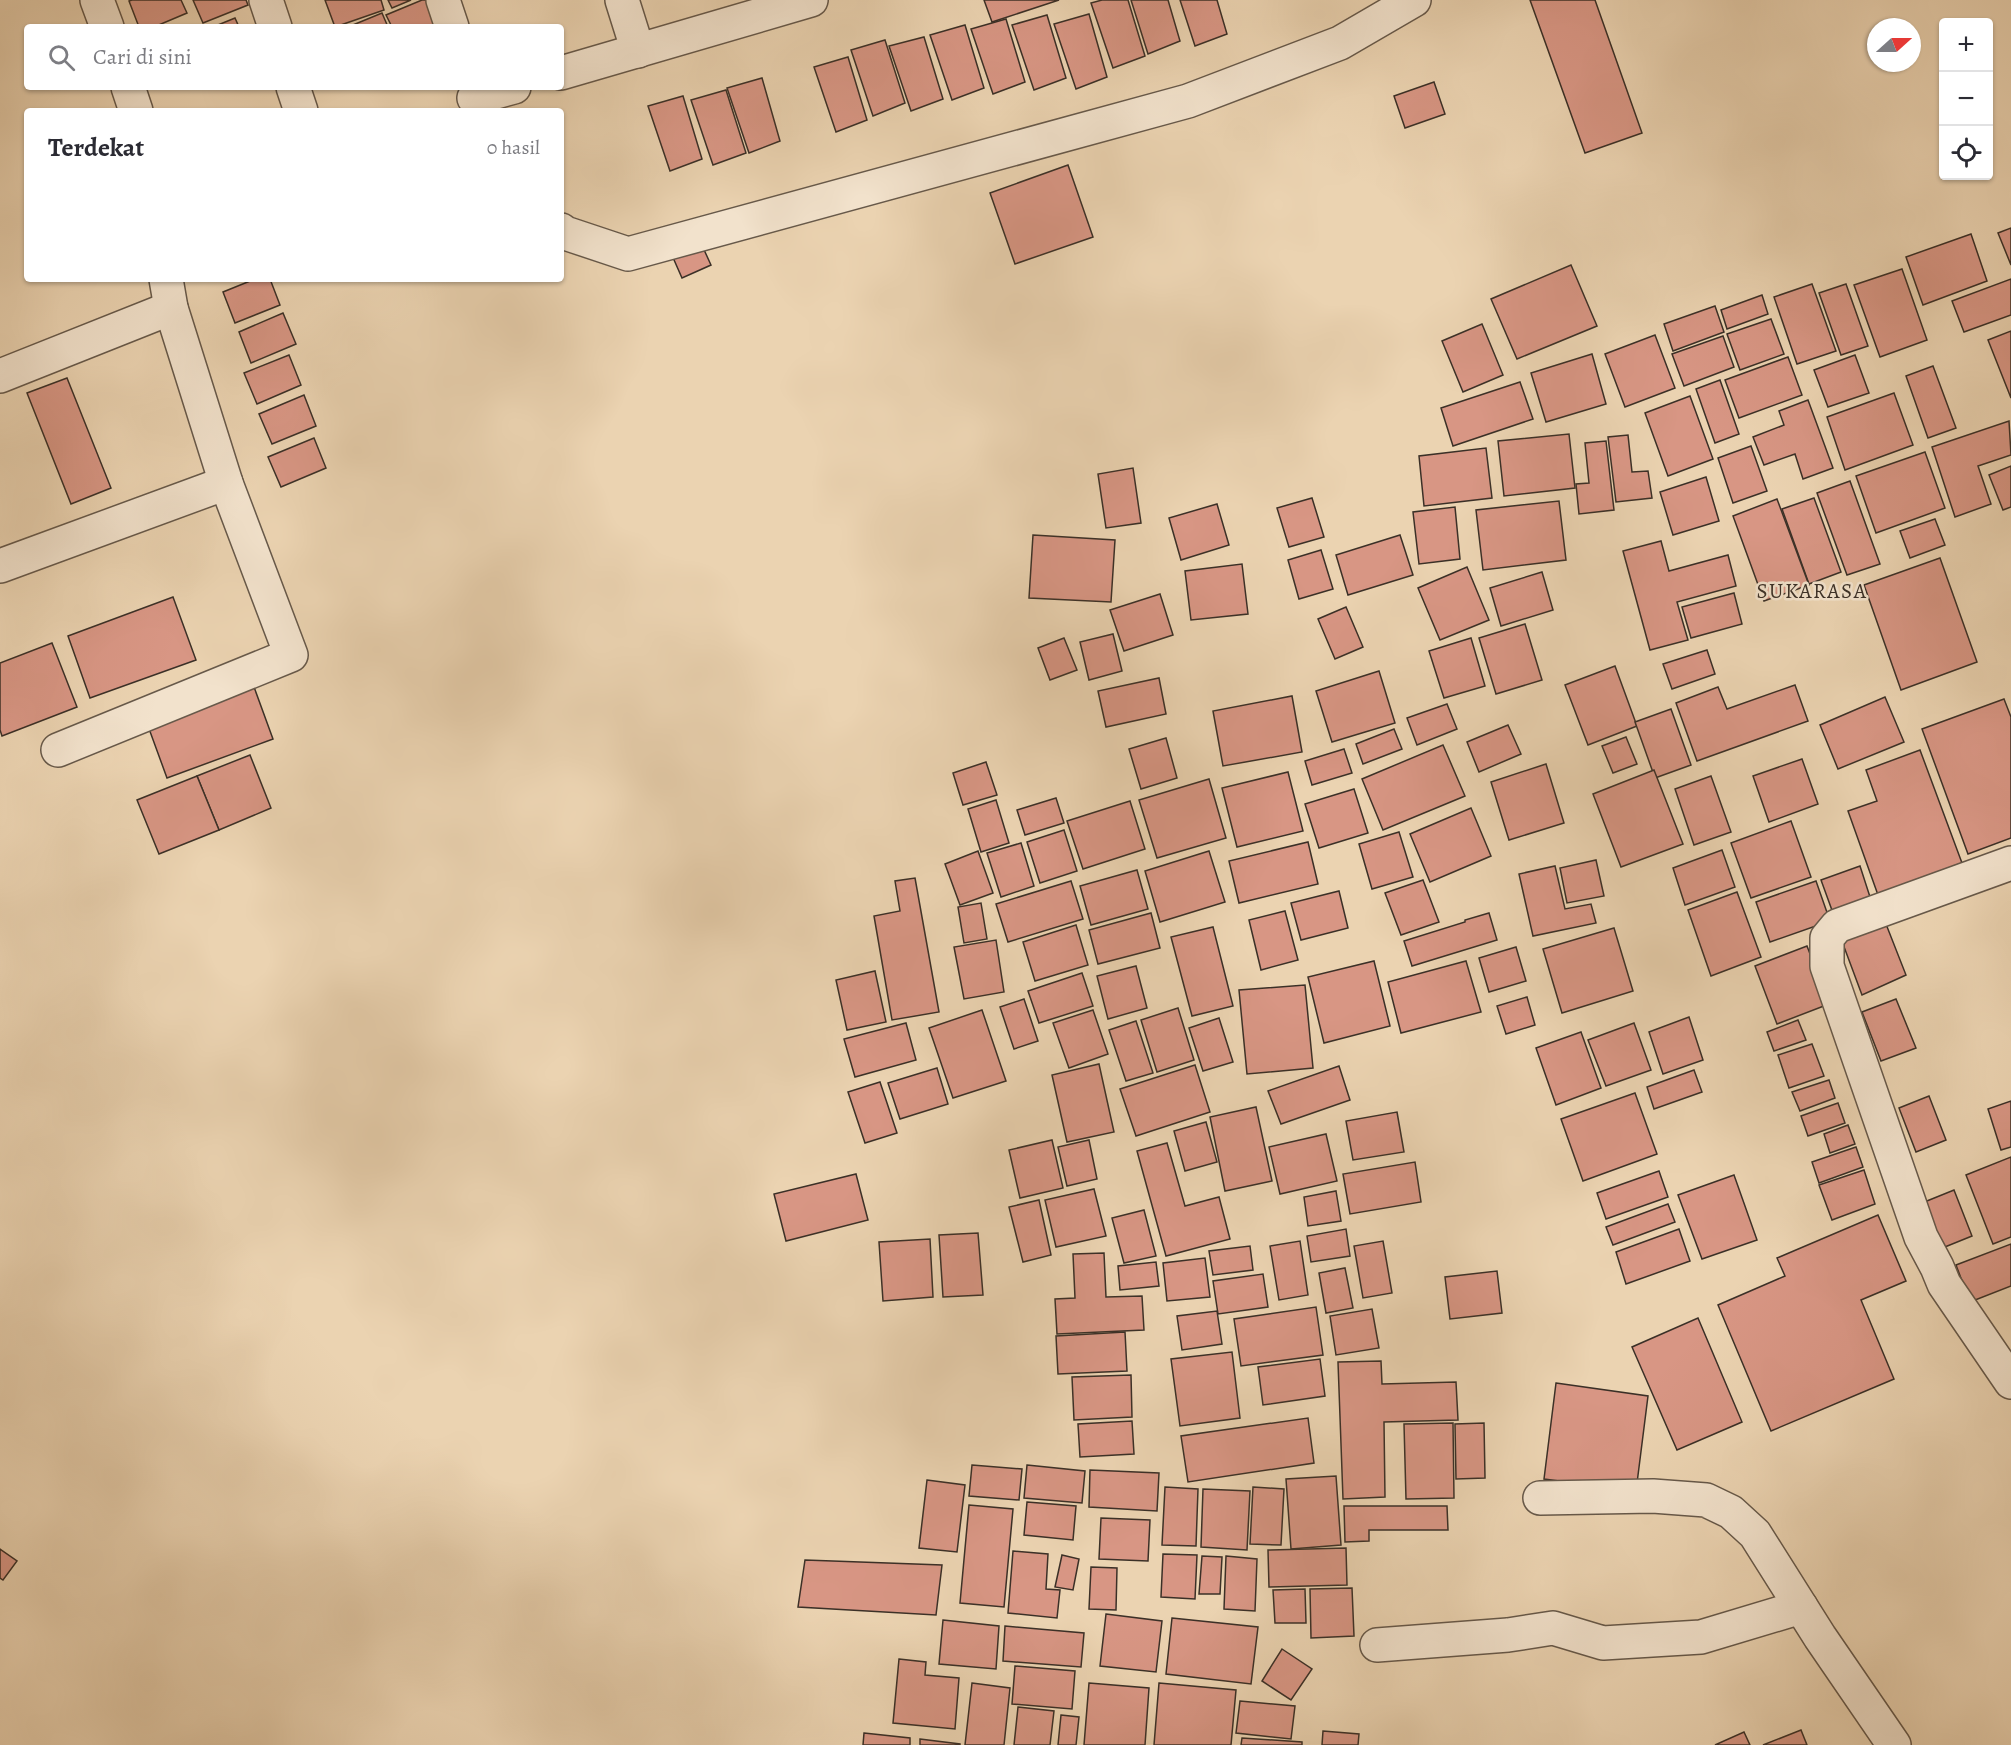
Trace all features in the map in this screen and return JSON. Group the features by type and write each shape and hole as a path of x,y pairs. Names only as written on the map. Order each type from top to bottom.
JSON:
{"street":[{"path":"97,0 106,24"},
{"path":"266,0 274,24"},
{"path":"443,0 451,24"},
{"path":"622,0 638,51"},
{"path":"564,233 628,254 1188,101 1340,43 1414,0"},
{"path":"564,72 802,1"},
{"path":"129,90 135,108"},
{"path":"295,90 300,108"},
{"path":"474,99 504,90"},
{"path":"0,376 169,294 226,483 291,655 58,750"},
{"path":"0,566 226,483"},
{"path":"2011,863 1837,926 1827,938 1827,966 1921,1237 1944,1284 2011,1382"},
{"path":"1540,1498 1653,1496 1706,1500 1731,1512 1755,1534 1894,1745"},
{"path":"1377,1645 1508,1635 1553,1628 1603,1643 1701,1637 1801,1607"}],"building":[{"path":"181,0 187,13 161,24 138,24 129,1"},
{"path":"193,0 246,0 248,5 203,23"},
{"path":"325,0 381,0 384,10 344,24 334,24"},
{"path":"388,0 411,0 392,8"},
{"path":"422,0 433,0 444,24 390,24 386,15"},
{"path":"984,0 1059,0 992,22"},
{"path":"1102,0 1128,0 1145,56 1113,68 1091,3"},
{"path":"1131,0 1168,0 1180,41 1148,54"},
{"path":"1180,0 1217,0 1227,34 1195,46"},
{"path":"1530,0 1595,0 1642,133 1585,153"},
{"path":"382,13 387,24 355,24"},
{"path":"1089,14 1107,77 1076,89 1054,24"},
{"path":"1047,15 1066,78 1034,90 1012,25"},
{"path":"235,18 238,24 220,24"},
{"path":"1006,19 1025,82 993,94 971,29"},
{"path":"965,25 984,88 952,100 930,35"},
{"path":"924,37 943,99 911,111 889,46"},
{"path":"885,40 905,103 873,116 851,50"},
{"path":"848,57 867,120 836,132 814,67"},
{"path":"762,78 780,141 749,153 727,88"},
{"path":"1434,82 1445,114 1405,128 1394,96"},
{"path":"726,90 746,153 713,165 691,100"},
{"path":"683,96 702,159 670,171 648,106"},
{"path":"1068,165 1093,237 1015,264 990,193"},
{"path":"2011,228 2011,265 1998,233"},
{"path":"1971,234 1987,281 1923,305 1906,257"},
{"path":"700,241 711,265 682,278 671,253"},
{"path":"1571,265 1597,326 1517,359 1491,299"},
{"path":"1902,269 1927,340 1880,357 1854,285"},
{"path":"2011,279 2011,315 1964,332 1952,301"},
{"path":"248,282 271,282 280,305 235,323 223,292"},
{"path":"1812,284 1836,351 1797,364 1774,297"},
{"path":"1846,284 1868,346 1841,355 1819,293"},
{"path":"1762,295 1768,314 1727,329 1721,310"},
{"path":"1715,306 1724,332 1673,351 1664,324"},
{"path":"283,313 296,344 251,363 239,332"},
{"path":"1771,319 1784,354 1740,370 1727,334"},
{"path":"1482,324 1503,375 1463,392 1442,341"},
{"path":"2011,331 2011,398 1988,340"},
{"path":"1655,335 1675,388 1625,407 1605,354"},
{"path":"1723,336 1734,367 1684,386 1672,354"},
{"path":"1592,354 1606,404 1546,422 1531,373"},
{"path":"289,355 301,385 257,404 244,373"},
{"path":"1855,355 1869,393 1828,407 1814,370"},
{"path":"1788,357 1802,395 1739,418 1725,380"},
{"path":"1933,366 1956,428 1928,438 1906,376"},
{"path":"67,378 111,488 71,504 27,393"},
{"path":"1720,380 1739,434 1715,443 1696,389"},
{"path":"1520,382 1533,419 1453,446 1441,408"},
{"path":"1894,393 1913,445 1845,470 1827,417"},
{"path":"304,395 316,426 272,444 259,414"},
{"path":"1690,396 1713,459 1668,476 1645,413"},
{"path":"1808,400 1833,468 1803,479 1795,454 1764,465 1753,437 1784,425 1779,411"},
{"path":"2009,421 2011,455 1978,466 1991,504 1955,517 1932,447"},
{"path":"1569,434 1575,488 1504,496 1498,441"},
{"path":"1628,435 1632,472 1648,471 1652,498 1616,502 1608,437"},
{"path":"314,438 326,468 281,487 268,457"},
{"path":"1606,441 1614,510 1579,514 1576,484 1589,483 1585,443"},
{"path":"1751,446 1767,491 1733,503 1718,458"},
{"path":"1486,448 1492,498 1424,506 1419,456"},
{"path":"1925,452 1945,508 1876,533 1856,476"},
{"path":"2011,466 2011,507 2003,510 1989,475"},
{"path":"1133,468 1141,523 1106,528 1098,474"},
{"path":"1706,477 1719,521 1673,535 1660,492"},
{"path":"1850,481 1880,564 1847,575 1817,493"},
{"path":"1312,498 1324,537 1289,547 1277,508"},
{"path":"1814,498 1841,572 1809,584 1782,509"},
{"path":"1777,499 1809,585 1764,601 1733,516"},
{"path":"1559,501 1566,560 1483,570 1476,510"},
{"path":"1217,504 1229,545 1181,560 1169,518"},
{"path":"1455,507 1460,559 1419,564 1413,512"},
{"path":"1935,519 1945,545 1910,558 1900,531"},
{"path":"1033,535 1115,540 1111,602 1029,598"},
{"path":"1400,535 1413,575 1348,595 1336,555"},
{"path":"1661,541 1669,571 1728,555 1736,586 1677,602 1688,640 1650,650 1623,551"},
{"path":"1321,550 1333,589 1299,599 1288,560"},
{"path":"1940,558 1977,662 1901,690 1864,585"},
{"path":"1242,564 1248,614 1191,620 1185,571"},
{"path":"1467,567 1489,620 1440,640 1418,588"},
{"path":"1542,572 1553,610 1501,626 1490,588"},
{"path":"1734,593 1742,624 1691,638 1682,607"},
{"path":"1160,594 1173,635 1124,651 1110,610"},
{"path":"173,597 196,660 90,698 68,636"},
{"path":"1346,607 1363,647 1335,659 1318,619"},
{"path":"1525,624 1542,680 1496,694 1479,638"},
{"path":"1113,634 1122,671 1089,680 1080,642"},
{"path":"1064,638 1077,670 1050,680 1038,648"},
{"path":"1471,638 1485,686 1444,698 1429,651"},
{"path":"52,643 77,707 2,736 0,730 0,663"},
{"path":"1707,650 1715,674 1672,689 1663,664"},
{"path":"1615,666 1637,726 1588,745 1565,685"},
{"path":"1379,671 1395,723 1332,742 1316,691"},
{"path":"250,676 273,739 167,778 144,715"},
{"path":"1159,678 1166,714 1106,727 1098,691"},
{"path":"1795,685 1808,721 1697,761 1676,703 1718,687 1727,709"},
{"path":"1292,696 1302,752 1223,766 1213,711"},
{"path":"1885,697 1904,742 1838,769 1820,725"},
{"path":"2004,699 2011,717 2011,838 1968,854 1922,729"},
{"path":"1447,704 1457,729 1417,745 1407,718"},
{"path":"1671,709 1691,765 1655,778 1635,722"},
{"path":"1508,725 1521,754 1479,772 1467,742"},
{"path":"1394,729 1402,749 1363,764 1356,744"},
{"path":"1626,737 1637,764 1613,773 1602,746"},
{"path":"1166,738 1177,778 1141,789 1129,749"},
{"path":"1443,745 1465,796 1383,830 1362,779"},
{"path":"1344,749 1352,773 1312,785 1305,761"},
{"path":"1920,750 1962,863 1878,895 1848,811 1877,801 1866,770"},
{"path":"250,755 271,808 219,830 197,776"},
{"path":"1802,759 1818,804 1769,822 1753,776"},
{"path":"986,762 997,795 963,805 953,773"},
{"path":"1546,764 1564,823 1509,840 1491,782"},
{"path":"1654,770 1683,844 1621,867 1593,794"},
{"path":"1288,772 1303,831 1237,847 1222,788"},
{"path":"197,776 219,830 159,854 137,800"},
{"path":"1711,776 1731,832 1694,845 1675,789"},
{"path":"1209,779 1226,838 1157,858 1139,800"},
{"path":"1354,789 1368,833 1319,848 1305,804"},
{"path":"1056,798 1064,823 1025,835 1017,810"},
{"path":"996,800 1009,843 981,852 968,809"},
{"path":"1130,801 1145,849 1083,869 1067,821"},
{"path":"1471,808 1491,856 1430,882 1410,834"},
{"path":"1791,821 1811,877 1751,898 1731,843"},
{"path":"1064,830 1077,871 1040,883 1027,842"},
{"path":"1399,832 1413,877 1372,889 1359,844"},
{"path":"1308,842 1318,884 1239,903 1229,861"},
{"path":"1021,843 1034,886 1001,897 987,853"},
{"path":"1722,850 1735,887 1685,905 1673,868"},
{"path":"978,851 993,893 960,905 945,864"},
{"path":"1209,851 1225,902 1160,922 1145,871"},
{"path":"1596,860 1604,896 1567,903 1560,868"},
{"path":"1555,866 1565,909 1591,904 1596,923 1533,936 1519,874"},
{"path":"1860,866 1871,900 1833,913 1821,880"},
{"path":"1137,870 1148,909 1091,925 1080,886"},
{"path":"915,878 939,1012 892,1020 874,916 900,911 895,881"},
{"path":"1423,880 1439,922 1401,935 1385,893"},
{"path":"1071,881 1083,919 1008,942 996,904"},
{"path":"1816,881 1830,921 1770,942 1756,902"},
{"path":"1339,891 1348,928 1301,940 1291,903"},
{"path":"1737,892 1761,957 1711,976 1688,910"},
{"path":"981,903 987,939 964,943 958,907"},
{"path":"1285,911 1298,960 1261,970 1249,920"},
{"path":"1151,913 1160,948 1098,964 1089,930"},
{"path":"1489,913 1497,940 1412,966 1404,941"},
{"path":"1884,919 1906,975 1862,995 1840,936"},
{"path":"1076,925 1088,965 1035,981 1023,942"},
{"path":"1213,927 1233,1006 1192,1016 1171,937"},
{"path":"1614,928 1633,991 1562,1013 1543,949"},
{"path":"996,940 1004,992 964,999 954,947"},
{"path":"1807,946 1829,1004 1777,1024 1755,966"},
{"path":"1516,947 1526,981 1489,992 1479,958"},
{"path":"1374,961 1390,1026 1324,1043 1308,977"},
{"path":"1466,961 1481,1012 1401,1033 1388,982"},
{"path":"1136,966 1147,1008 1108,1019 1097,976"},
{"path":"875,971 886,1022 847,1030 836,980"},
{"path":"1082,973 1093,1006 1039,1023 1028,991"},
{"path":"1305,985 1313,1068 1247,1074 1239,990"},
{"path":"1527,997 1535,1025 1506,1034 1497,1006"},
{"path":"1024,999 1038,1041 1014,1049 1000,1007"},
{"path":"1896,999 1916,1048 1881,1061 1862,1012"},
{"path":"1178,1008 1194,1060 1157,1072 1141,1020"},
{"path":"982,1010 1006,1081 953,1098 929,1028"},
{"path":"1093,1010 1108,1054 1069,1068 1053,1023"},
{"path":"1689,1017 1703,1060 1663,1074 1649,1032"},
{"path":"1219,1018 1233,1062 1203,1071 1189,1028"},
{"path":"1798,1020 1806,1040 1774,1051 1767,1032"},
{"path":"1136,1021 1153,1073 1126,1081 1109,1030"},
{"path":"906,1023 916,1060 855,1077 844,1039"},
{"path":"1634,1023 1651,1070 1606,1086 1588,1040"},
{"path":"1581,1032 1601,1088 1556,1105 1536,1048"},
{"path":"1812,1044 1824,1076 1789,1088 1778,1055"},
{"path":"1099,1064 1114,1132 1067,1142 1052,1075"},
{"path":"1195,1065 1210,1112 1136,1136 1120,1089"},
{"path":"1339,1066 1350,1100 1281,1124 1268,1091"},
{"path":"937,1068 948,1104 900,1119 888,1083"},
{"path":"1694,1070 1702,1092 1654,1109 1647,1087"},
{"path":"1829,1080 1835,1098 1800,1111 1792,1092"},
{"path":"880,1082 897,1133 865,1143 848,1092"},
{"path":"1635,1093 1657,1154 1583,1181 1561,1119"},
{"path":"1929,1096 1946,1140 1916,1152 1899,1108"},
{"path":"2011,1101 2011,1147 2001,1150 1988,1109"},
{"path":"1838,1103 1845,1123 1808,1136 1801,1116"},
{"path":"1256,1107 1272,1181 1225,1191 1210,1117"},
{"path":"1397,1112 1404,1152 1353,1160 1346,1121"},
{"path":"1206,1122 1217,1162 1185,1171 1174,1131"},
{"path":"1848,1125 1855,1144 1830,1153 1824,1134"},
{"path":"1326,1134 1337,1181 1280,1194 1269,1147"},
{"path":"1052,1140 1063,1188 1020,1198 1009,1150"},
{"path":"1089,1140 1097,1179 1067,1186 1058,1147"},
{"path":"1167,1143 1185,1206 1219,1197 1230,1239 1166,1256 1137,1151"},
{"path":"1856,1147 1863,1167 1819,1183 1812,1162"},
{"path":"2011,1157 2011,1237 1993,1244 1966,1175"},
{"path":"1415,1162 1421,1202 1350,1214 1343,1174"},
{"path":"1864,1170 1875,1204 1832,1220 1819,1185"},
{"path":"1659,1171 1668,1197 1606,1219 1597,1193"},
{"path":"856,1174 868,1220 786,1241 774,1194"},
{"path":"1734,1175 1757,1240 1702,1259 1678,1195"},
{"path":"1094,1189 1106,1236 1056,1247 1045,1200"},
{"path":"1954,1190 1972,1236 1935,1251 1917,1205"},
{"path":"1336,1191 1341,1221 1308,1226 1304,1197"},
{"path":"1039,1200 1051,1255 1023,1262 1009,1207"},
{"path":"1668,1204 1675,1222 1613,1245 1606,1227"},
{"path":"1144,1210 1156,1256 1124,1263 1112,1218"},
{"path":"1878,1215 1906,1281 1861,1300 1894,1379 1771,1431 1718,1305 1785,1276 1777,1258"},
{"path":"1346,1229 1350,1256 1311,1262 1307,1236"},
{"path":"1679,1229 1690,1261 1626,1284 1616,1252"},
{"path":"978,1233 983,1295 943,1297 939,1235"},
{"path":"930,1239 933,1297 883,1301 879,1242"},
{"path":"1300,1241 1308,1295 1279,1300 1270,1246"},
{"path":"1383,1241 1392,1293 1363,1298 1354,1246"},
{"path":"2011,1244 2011,1286 1970,1302 1956,1265"},
{"path":"1250,1246 1253,1270 1213,1275 1209,1251"},
{"path":"1104,1253 1106,1297 1142,1296 1144,1330 1057,1334 1055,1299 1075,1298 1073,1254"},
{"path":"1205,1258 1210,1297 1167,1301 1163,1263"},
{"path":"1156,1262 1159,1286 1120,1290 1118,1266"},
{"path":"1345,1268 1353,1308 1326,1313 1319,1273"},
{"path":"1497,1271 1502,1313 1450,1319 1445,1277"},
{"path":"1263,1274 1268,1307 1218,1314 1213,1281"},
{"path":"1316,1307 1323,1355 1241,1366 1234,1319"},
{"path":"1372,1309 1379,1348 1336,1355 1330,1316"},
{"path":"1217,1311 1222,1344 1182,1350 1177,1316"},
{"path":"1698,1318 1742,1422 1677,1450 1632,1347"},
{"path":"1125,1332 1127,1371 1058,1374 1056,1336"},
{"path":"1232,1352 1240,1418 1180,1426 1171,1359"},
{"path":"1320,1359 1325,1396 1263,1405 1258,1367"},
{"path":"1381,1361 1382,1384 1456,1382 1458,1420 1384,1422 1385,1497 1343,1499 1338,1362"},
{"path":"1131,1375 1132,1417 1074,1420 1072,1377"},
{"path":"1556,1383 1648,1396 1636,1491 1544,1479"},
{"path":"1308,1418 1314,1463 1188,1482 1181,1436"},
{"path":"1132,1421 1134,1454 1080,1457 1078,1424"},
{"path":"1453,1423 1454,1498 1406,1499 1404,1424"},
{"path":"1484,1423 1485,1478 1456,1479 1455,1424"},
{"path":"972,1465 1022,1469 1019,1500 969,1496"},
{"path":"1027,1465 1085,1471 1082,1503 1024,1498"},
{"path":"1090,1470 1159,1473 1157,1511 1089,1507"},
{"path":"1336,1476 1341,1545 1291,1549 1286,1479"},
{"path":"927,1480 965,1485 957,1552 919,1548"},
{"path":"1165,1487 1198,1489 1196,1546 1162,1545"},
{"path":"1253,1487 1284,1489 1281,1545 1250,1544"},
{"path":"1203,1489 1250,1491 1247,1550 1201,1547"},
{"path":"1027,1502 1076,1506 1073,1540 1024,1535"},
{"path":"969,1505 1013,1509 1004,1607 960,1603"},
{"path":"1344,1506 1447,1506 1448,1530 1369,1530 1369,1541 1345,1542"},
{"path":"1101,1518 1150,1520 1148,1561 1099,1559"},
{"path":"1346,1548 1347,1585 1269,1587 1268,1550"},
{"path":"0,1549 17,1561 3,1580 0,1578"},
{"path":"1013,1551 1048,1554 1046,1589 1060,1590 1057,1618 1008,1613"},
{"path":"1163,1554 1197,1555 1195,1599 1161,1597"},
{"path":"1062,1555 1079,1559 1073,1590 1055,1587"},
{"path":"1202,1556 1222,1557 1220,1594 1199,1594"},
{"path":"1226,1556 1257,1559 1255,1611 1224,1609"},
{"path":"805,1560 942,1565 936,1615 798,1607"},
{"path":"1091,1567 1117,1568 1116,1610 1089,1609"},
{"path":"1352,1588 1354,1636 1311,1638 1310,1589"},
{"path":"1305,1589 1306,1623 1275,1623 1273,1590"},
{"path":"1106,1614 1162,1621 1156,1672 1100,1666"},
{"path":"1172,1618 1258,1627 1251,1684 1166,1674"},
{"path":"943,1620 999,1626 996,1669 939,1664"},
{"path":"1005,1626 1084,1633 1081,1667 1003,1661"},
{"path":"1282,1649 1312,1669 1291,1700 1262,1681"},
{"path":"899,1659 926,1662 925,1675 959,1678 955,1729 893,1723"},
{"path":"1015,1666 1075,1671 1072,1709 1012,1704"},
{"path":"972,1683 1010,1688 1004,1745 965,1745"},
{"path":"1089,1683 1149,1688 1145,1745 1084,1745"},
{"path":"1159,1683 1236,1690 1231,1745 1154,1745"},
{"path":"1240,1701 1295,1706 1291,1739 1236,1733"},
{"path":"1018,1707 1054,1711 1050,1745 1014,1745"},
{"path":"1061,1715 1079,1717 1076,1745 1058,1745"},
{"path":"1801,1730 1807,1745 1763,1745"},
{"path":"1323,1731 1359,1734 1358,1745 1322,1745"},
{"path":"1744,1732 1750,1745 1715,1745"},
{"path":"864,1733 910,1738 910,1745 863,1745"},
{"path":"1242,1738 1302,1742 1302,1745 1241,1745"},
{"path":"920,1739 960,1744 960,1745 920,1745"}],"district":[{"name":"SUKARASA","path":"1812,591"}]}
